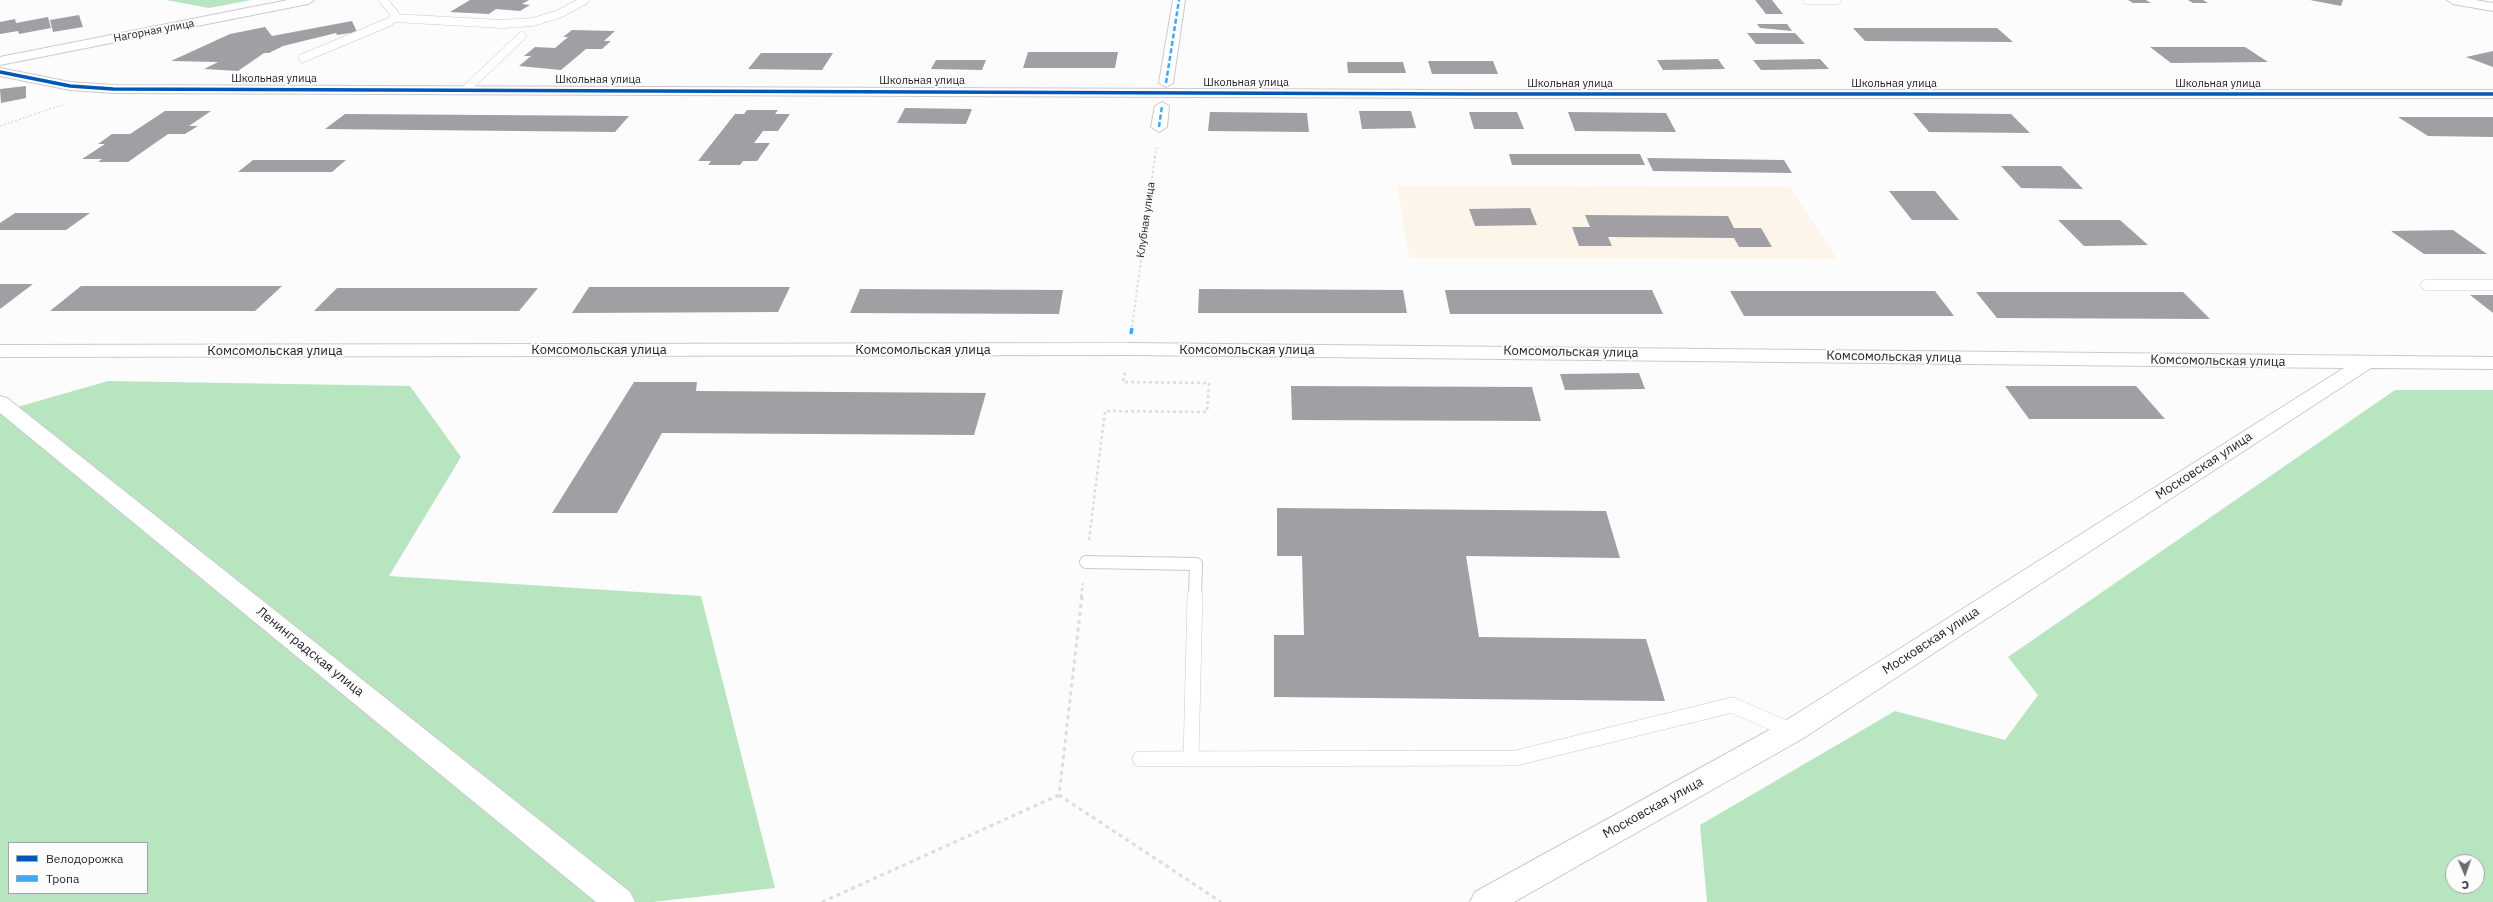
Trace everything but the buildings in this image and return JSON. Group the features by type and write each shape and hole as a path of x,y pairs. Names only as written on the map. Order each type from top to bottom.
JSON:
{"street":[{"name":"Нагорная улица","path":"0,61 308,0"},
{"path":"1166,83 1179,0"},
{"path":"2453,0 2493,7"},
{"name":"Школьная улица","path":"0,72 70,86 113,89 1460,94 2493,94"},
{"path":"1159,127 1162,106"},
{"name":"Комсомольская улица","path":"0,351 1144,349 1445,351 2365,363 2493,363"},
{"name":"Московская улица","path":"1486,902 1792,731 2365,363"},
{"name":"Ленинградская улица","path":"0,402 619,902"}],"lane":[{"path":"383,0 394,13 394,18"},
{"path":"303,58 379,27 394,18 502,24 533,22 559,14 585,0"},
{"path":"1807,0 1837,0"},
{"path":"465,90 522,36"},
{"path":"2426,285 2493,285"},
{"path":"1086,562 1196,564 1191,758"},
{"path":"1140,759 1516,758 1732,705 1792,731"}],"path":[{"path":"0,126 68,104"},
{"path":"1059,795 1105,411 1207,412 1209,383 1123,382 1126,368"},
{"path":"822,902 1059,795"},
{"path":"1059,795 1221,902"}],"shaded area":[{"path":"1397,186 1790,187 1837,259 1409,258"}],"green space":[{"path":"166,0 251,0 209,8"},
{"path":"108,381 410,386 461,457 389,576 701,596 775,888 653,902 0,902 0,412"},
{"path":"2395,390 2493,390 2493,902 1707,902 1700,825 1895,711 2005,740 2038,695 2008,657"}],"marked path":[{"path":"1166,83 1179,0"},
{"path":"1159,127 1162,106"},
{"path":"1131,334 1132,327"}],"cycle path":[{"path":"0,72 70,86 113,89 1468,94 2493,94"}]}
